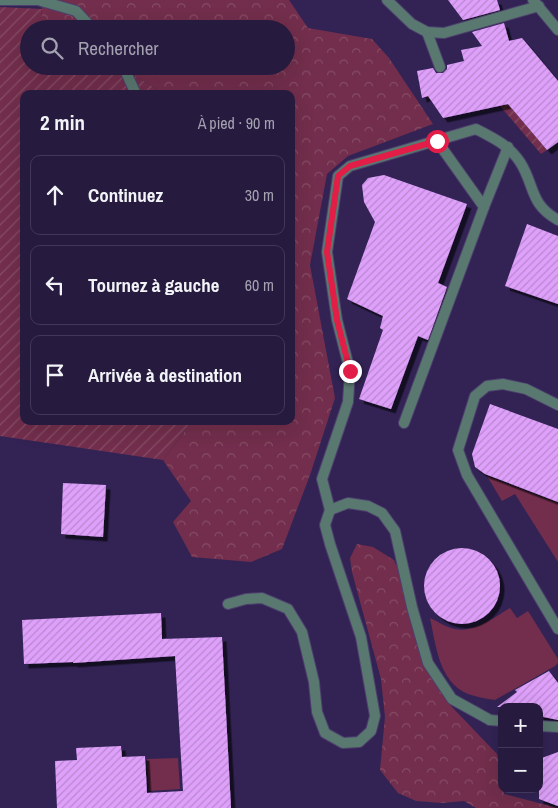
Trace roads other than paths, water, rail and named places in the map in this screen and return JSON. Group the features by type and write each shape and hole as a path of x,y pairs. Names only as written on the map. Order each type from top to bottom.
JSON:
{"street":[{"path":"0,0 38,0 76,11 84,20"},
{"path":"387,0 412,24 428,32 444,33 536,3 558,30"},
{"path":"428,32 440,66"},
{"path":"127,75 134,90"},
{"path":"228,604 246,599 262,598 288,609 302,632 314,682 317,712 325,733 343,743 359,742 371,731 375,716 361,637 325,525 330,510 322,479 348,402 350,371 337,320 327,252 338,176 350,166 476,129 508,146 521,163 533,195 547,214 558,220"},
{"path":"437,141 484,207"},
{"path":"404,423 508,146"},
{"path":"558,405 526,389 503,384 487,386 475,396 458,450 467,475 558,629"},
{"path":"330,510 348,503 368,506 382,513 395,531 412,607 428,664 452,699 490,720 498,721"},
{"path":"543,726 558,727"}]}
